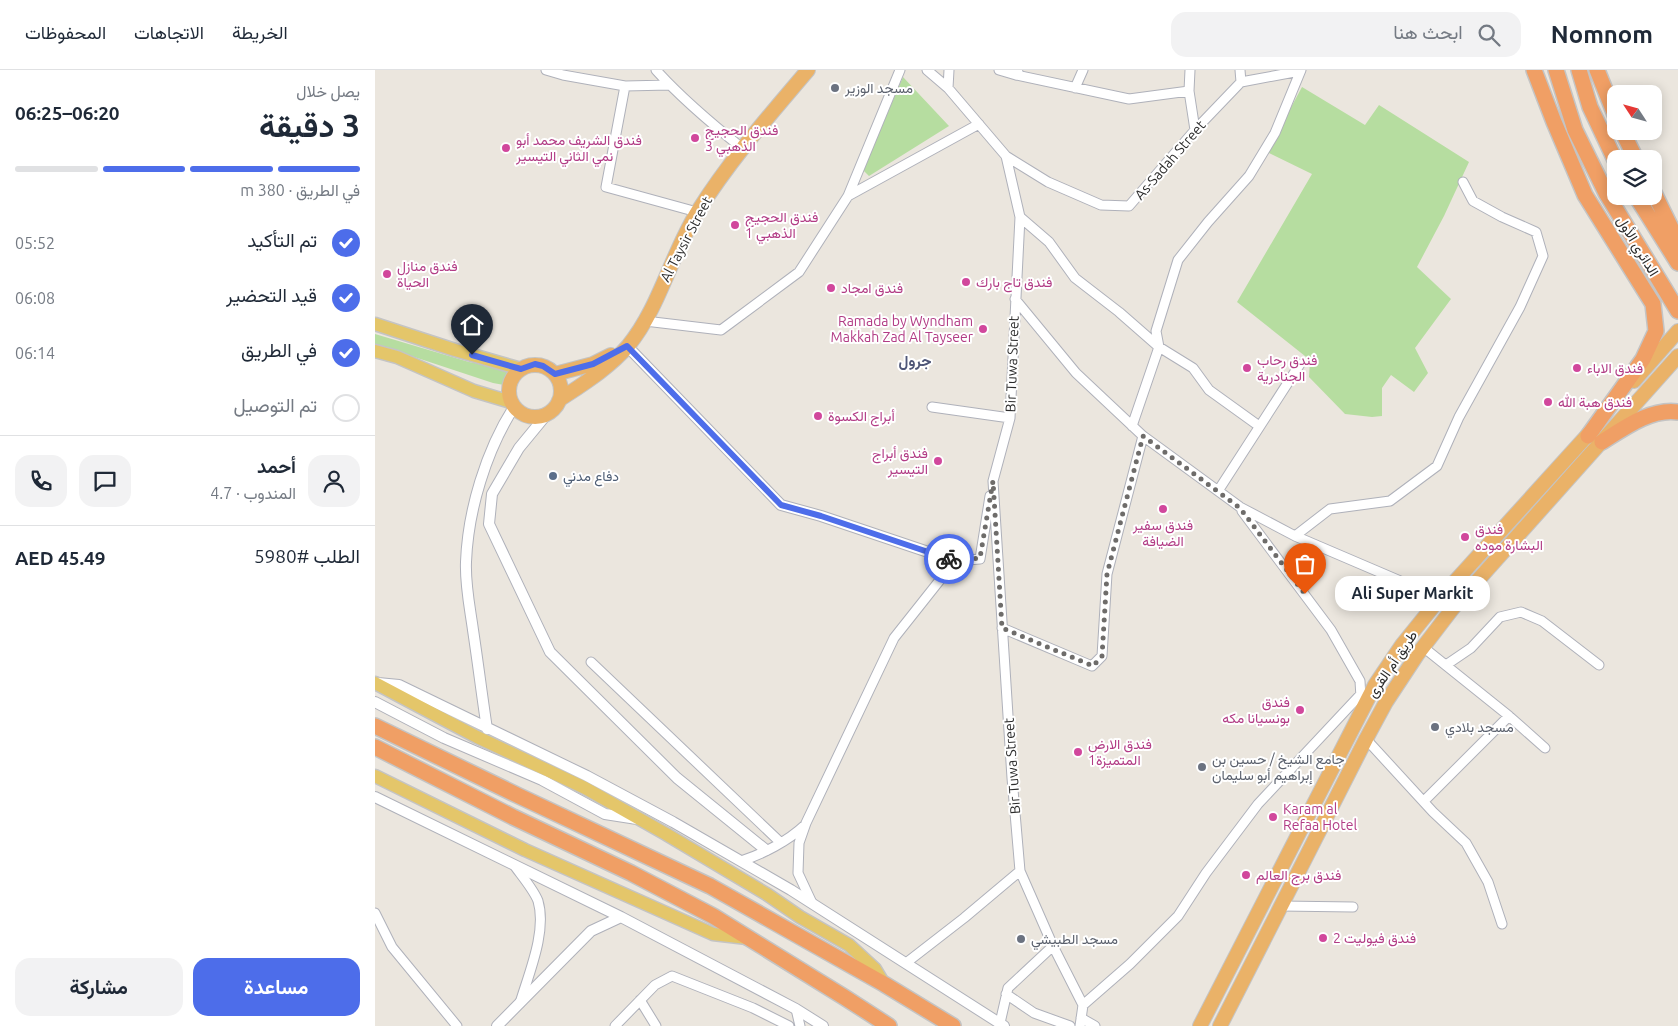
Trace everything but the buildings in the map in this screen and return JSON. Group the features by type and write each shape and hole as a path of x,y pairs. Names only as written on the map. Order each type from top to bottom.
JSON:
{"highway":[{"name":"Al Taysir Street","path":"559,400 591,379 627,346 645,321 697,212 742,148 808,70"},
{"path":"1534,70 1585,195 1653,304 1656,331 1643,359 1595,438"},
{"name":"الدائري الأول","path":"1556,70 1575,130 1606,193 1678,311"},
{"path":"1579,70 1589,108 1610,150"},
{"path":"1597,70 1607,95"},
{"name":"الدائري الأول","path":"1643,205 1678,263"},
{"path":"1660,205 1678,242"},
{"name":"طريق أم القرى","path":"1219,1026 1386,702 1423,647 1453,608 1595,438 1678,331"},
{"path":"555,374 593,364 627,346"},
{"name":"طريق أم القرى","path":"1200,1026 1362,701 1402,645 1440,598 1595,438 1678,356"},
{"path":"535,364 549,369 555,374 561,386 559,400 547,414 539,417 530,416 521,413 513,405 509,387 515,374 521,369 535,364"},
{"path":"1595,438 1657,413 1678,412"},
{"path":"1362,701 1366,739"},
{"path":"375,726 710,886 885,984 953,1026"},
{"path":"375,747 521,821 631,873 713,916 889,1026"}],"main road":[{"path":"375,324 521,369"},
{"path":"375,350 397,357 474,391 513,405"},
{"path":"375,683 469,733 585,788 643,820 768,895 799,917 849,945 875,969 885,984"},
{"path":"375,776 525,850 713,934 749,939"}],"street":[{"path":"546,70 563,75 625,86 669,85"},
{"path":"656,70 669,85 716,128 742,148"},
{"path":"645,321 721,330 799,272 848,196 900,70"},
{"name":"Bir Tuwa Street","path":"927,70 949,88 1006,156 1020,216 1010,418 993,481 1012,778 1020,871 1053,946 1083,1005"},
{"path":"949,70 949,88"},
{"path":"999,70 1129,99 1189,91"},
{"path":"1075,88 1083,70"},
{"path":"1190,70 1189,91 1195,130"},
{"path":"1240,70 1241,82 1301,70"},
{"path":"1132,426 1159,347 1156,331 1178,260 1208,222 1249,176 1275,133 1301,70"},
{"name":"As-Sadah Street","path":"1006,156 1048,182 1101,205 1129,206 1195,130 1241,82"},
{"path":"625,86 606,187 697,212"},
{"path":"848,196 979,124"},
{"path":"1295,536 1330,509 1390,501 1437,466 1459,417 1520,307 1543,256 1536,232 1501,217 1473,201 1463,182"},
{"path":"1020,216 1049,242 1075,278 1119,312 1159,347 1193,368 1209,390 1259,426"},
{"path":"1015,300 1076,373 1132,426 1240,508 1295,536 1440,598"},
{"path":"627,346 781,505 821,516 955,561 980,558 993,481"},
{"path":"1218,491 1300,364"},
{"path":"487,729 468,599 466,563 478,490 493,447 513,405"},
{"path":"932,407 1010,418"},
{"path":"547,414 519,448 492,494 489,524 550,652 677,778 766,850"},
{"path":"1002,628 1093,666 1102,656 1107,574 1143,436"},
{"path":"478,490 492,494"},
{"path":"1095,1026 1080,1022 1083,1005 1129,964 1178,916 1206,873 1258,804 1362,701 1359,681 1331,630 1240,508"},
{"path":"812,903 798,872 799,843 807,823 895,638 955,561"},
{"path":"1446,666 1471,648 1500,617 1521,612 1542,621 1599,665"},
{"path":"1423,647 1509,716 1545,748"},
{"path":"591,662 780,842"},
{"path":"375,683 399,685 587,776 741,860 812,903 1002,1025 1008,988 1053,946"},
{"path":"375,702 444,738 542,780 605,814 643,820"},
{"path":"1424,801 1509,716"},
{"path":"1366,739 1433,812 1466,843 1488,882 1501,924"},
{"path":"375,797 621,917 796,1009 823,1026"},
{"path":"741,860 755,856 794,835 807,823"},
{"path":"514,865 537,900 540,928 535,954 520,1002"},
{"path":"906,963 1020,871"},
{"path":"1281,906 1353,907"},
{"path":"375,912 392,948 457,1026"},
{"path":"503,1023 520,1002 591,932 621,917"},
{"path":"615,1026 655,985 672,976 753,1008 789,1026"},
{"path":"1006,994 1034,1013 1070,1026"},
{"path":"640,1000 656,1026"},
{"path":"796,1009 800,1026"}],"green space":[{"path":"903,77 949,126 869,176 863,170"},
{"path":"1302,87 1365,125 1379,105 1469,162 1444,216 1417,267 1451,299 1415,348 1428,373 1414,392 1391,375 1382,388 1382,416 1372,417 1345,414 1309,377 1310,360 1237,302 1312,174 1267,152"},
{"path":"375,334 469,362 503,368 507,372 507,377 504,385 493,383 375,344"}],"way so far":[{"path":"949,559 955,561 980,558 993,481 1002,628 1093,666 1102,656 1107,574 1127,501 1135,460 1143,436 1240,508 1305,594"}],"place":[{"name":"مسجد الوزير","path":"835,88"},
{"name":"فندق الحجيج الذهبي 3","path":"695,138"},
{"name":"فندق الشريف محمد أبو نمي الثاني التيسير","path":"506,148"},
{"name":"فندق الحجيج الذهبي 1","path":"735,225"},
{"name":"فندق منازل الحياة","path":"387,274"},
{"name":"فندق تاج بارك","path":"966,282"},
{"name":"فندق امجاد","path":"831,288"},
{"name":"Ramada by Wyndham Makkah Zad Al Tayseer","path":"983,329"},
{"name":"فندق رحاب الجنادرية","path":"1247,368"},
{"name":"فندق الاباء","path":"1577,368"},
{"name":"فندق هبة الله","path":"1548,402"},
{"name":"أبراج الكسوة","path":"818,416"},
{"name":"فندق أبراج التيسير","path":"938,461"},
{"name":"دفاع مدني","path":"553,476"},
{"name":"فندق سفير الضيافة","path":"1163,509"},
{"name":"فندق البشارة موده","path":"1465,537"},
{"name":"Ali Super Markit","path":"1305,594"},
{"name":"فندق بونسيانا مكه","path":"1300,710"},
{"name":"مسجد بلادي","path":"1435,727"},
{"name":"فندق الارض المتميزة1","path":"1078,752"},
{"name":"جامع الشيخ / حسين بن إبراهيم أبو سليمان","path":"1202,767"},
{"name":"Karam al Refaa Hotel","path":"1273,817"},
{"name":"فندق برج العالم","path":"1246,875"},
{"name":"فندق فيوليت 2","path":"1323,938"},
{"name":"مسجد الطبيشي","path":"1021,939"}],"district":[{"name":"جرول","path":"915,361"}],"route":[{"path":"472,355 521,369 535,364 549,369 555,374 593,364 627,346 781,505 821,516 949,559"}]}
